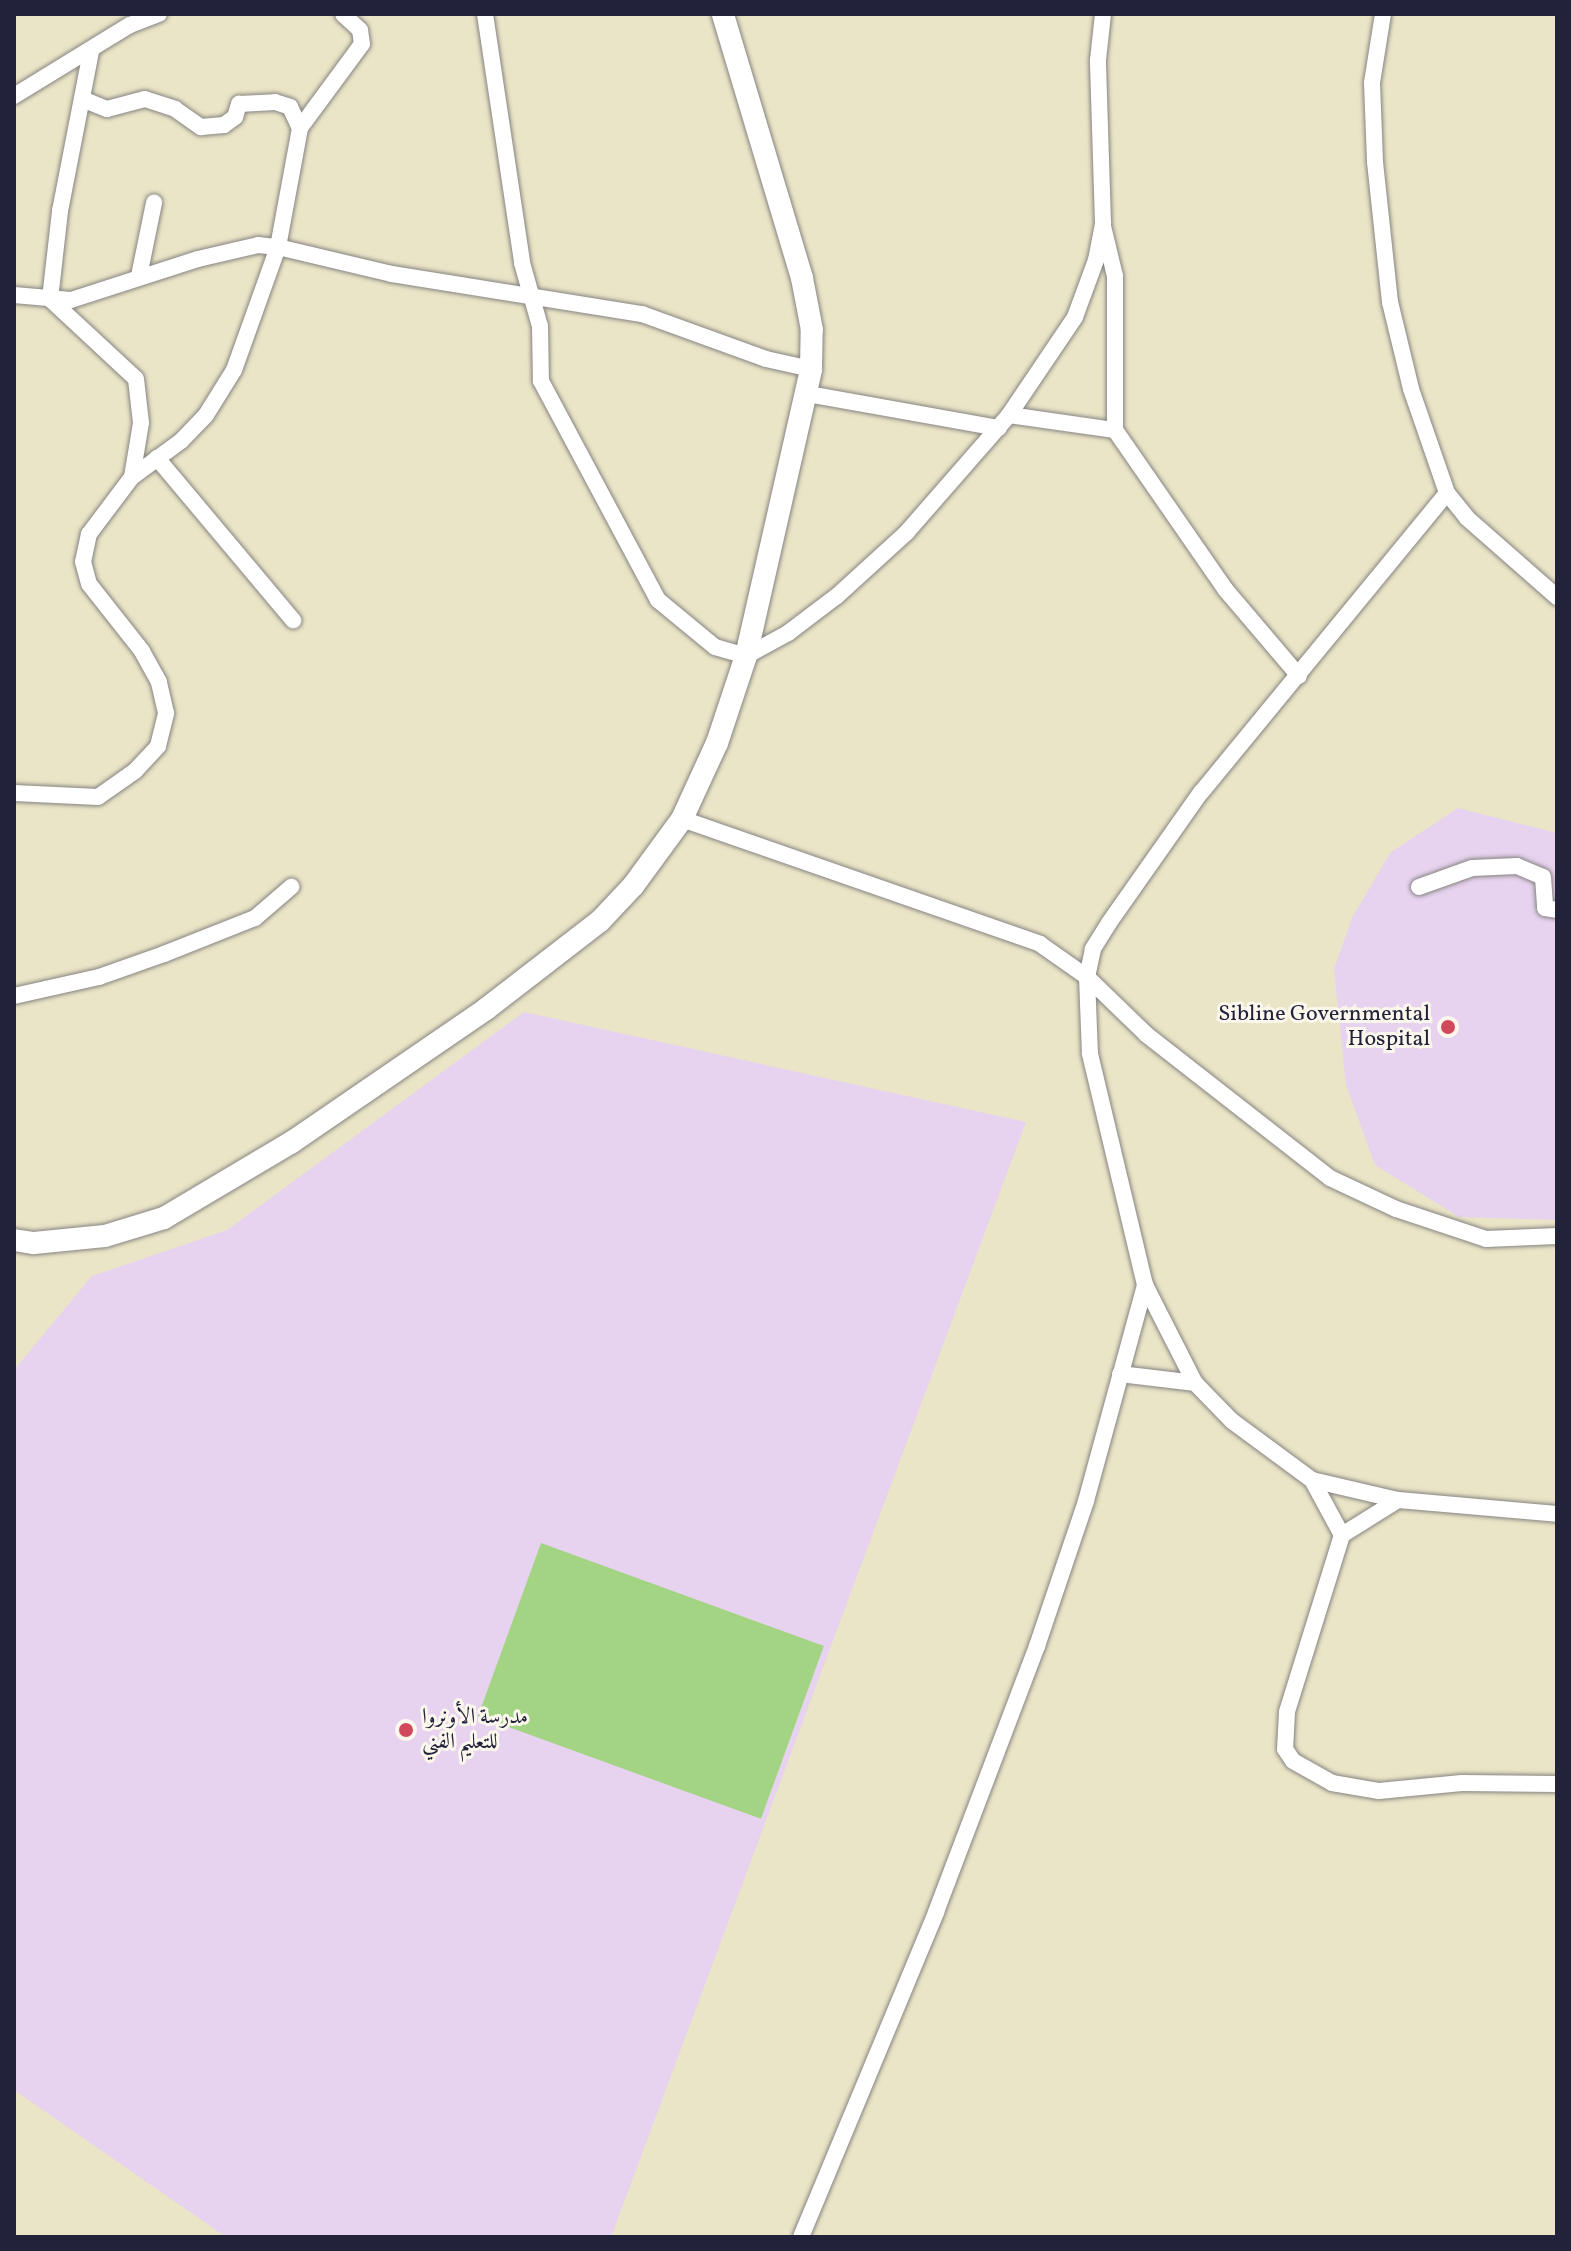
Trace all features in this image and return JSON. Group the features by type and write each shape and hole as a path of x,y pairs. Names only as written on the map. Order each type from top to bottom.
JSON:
{"main road":[{"path":"14,1240 105,1236 164,1218 292,1142 486,1009 600,921 640,878 682,819 717,743 746,656 808,394 811,369 812,330 802,278 723,14"}],"street":[{"path":"14,96 159,14"},
{"path":"14,793 98,797 135,771 158,746 166,713 159,682 142,651 101,604 83,562 89,534 132,477 206,415 234,370 278,247 300,128 362,44 360,30 343,14"},
{"path":"485,14 529,293 540,326 541,381 625,545 666,611 715,647 746,656 788,633 837,596 907,532 1004,422 1054,355 1080,307 1103,223"},
{"path":"1103,14 1098,60 1103,223 1115,276 1115,430 1225,589 1299,676"},
{"path":"1381,14 1372,83 1382,241 1399,349 1447,493 1467,518 1557,597"},
{"path":"50,299 60,211 91,51"},
{"path":"82,99 107,109 145,99 175,109 201,127 224,125 235,117 239,104 275,102 290,107 300,128"},
{"path":"139,276 154,203"},
{"path":"14,295 71,300 139,276 258,245 392,274 529,293 642,314 766,359 811,369"},
{"path":"50,299 136,379 141,423 132,477"},
{"path":"808,394 1004,422 1115,430"},
{"path":"157,458 293,620"},
{"path":"1447,493 1165,838 1093,949 1087,977 1098,1098 1145,1285 1195,1383 1232,1421 1312,1480 1398,1500 1557,1514"},
{"path":"682,819 1018,934 1087,977 1147,1035 1330,1178 1396,1209 1486,1239 1557,1236"},
{"path":"1419,887 1472,868 1517,866 1543,877 1545,908 1557,910"},
{"path":"14,996 99,977 177,949 255,918 291,887"},
{"path":"801,2237 936,1912 1037,1646 1145,1285"},
{"path":"1120,1374 1195,1383"},
{"path":"1312,1480 1342,1535"},
{"path":"1398,1500 1342,1535 1287,1712 1285,1749 1293,1761 1332,1783 1379,1791 1462,1783 1557,1784"}],"shaded area":[{"name":"Sibline Governmental Hospital","path":"1458,808 1557,833 1557,1220 1459,1217 1375,1165 1346,1085 1334,969 1352,918 1390,853"},
{"name":"مدرسة الأونروا للتعليم الفني","path":"524,1012 1026,1122 611,2237 226,2237 14,2090 14,1370 92,1276 227,1230"}],"green space":[{"path":"541,1543 824,1646 761,1819 478,1716"}],"place":[{"name":"Sibline Governmental Hospital","path":"1448,1027"},
{"name":"مدرسة الأونروا للتعليم الفني","path":"406,1730"}]}
